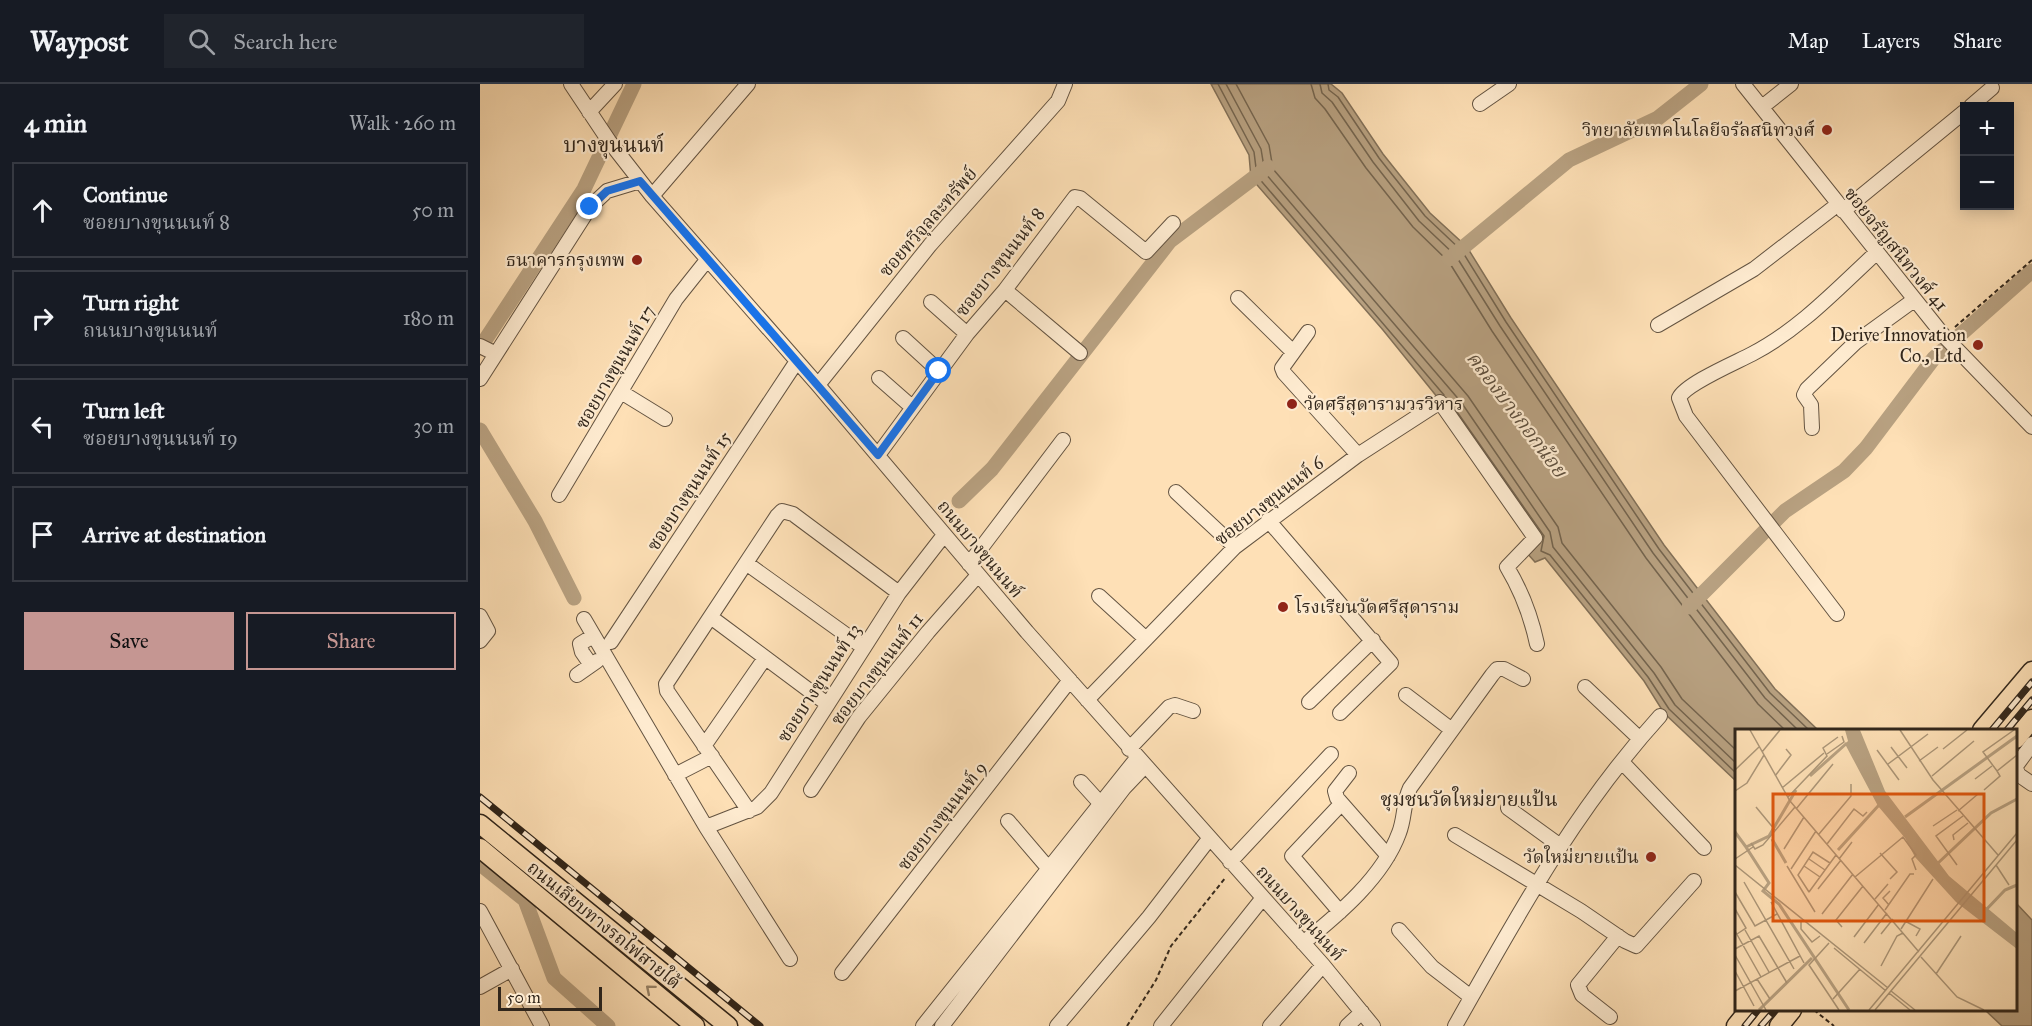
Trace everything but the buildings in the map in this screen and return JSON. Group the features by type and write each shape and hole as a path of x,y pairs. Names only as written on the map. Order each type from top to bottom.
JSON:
{"main road":[{"path":"1983,729 2032,671"},
{"path":"2017,738 2032,719"},
{"name":"ถนนเลียบทางรถไฟสายใต้","path":"480,824 728,1026"},
{"name":"ถนนเลียบทางรถไฟสายใต้","path":"480,848 687,1024"},
{"path":"1736,1026 1748,1011"},
{"path":"1779,1026 1791,1011"}],"street":[{"name":"ถนนบางขุนนนท์","path":"571,84 602,132 652,196 818,385 1087,700 1323,965 1373,1026"},
{"path":"589,112 615,84"},
{"path":"652,196 748,84"},
{"name":"ซอยทวีจุลละทรัพย์","path":"818,385 930,245 1058,101 1065,84"},
{"path":"1480,104 1509,84"},
{"name":"ซอยจรัญสนิทวงศ์ 41","path":"1743,84 1944,336 2032,428"},
{"path":"1762,107 1791,84"},
{"path":"1976,102 1992,88"},
{"path":"1658,325 1754,269 1840,208 1960,116"},
{"path":"480,379 590,207 607,191 640,181"},
{"name":"ซอยบางขุนนนท์ 8","path":"878,455 967,334 1005,290 1075,197 1080,198 1146,252 1173,223"},
{"path":"1837,614 1692,425 1680,406 1679,398 1689,388 1758,351 1805,319 1876,253"},
{"name":"ซอยบางขุนนนท์ 17","path":"559,495 676,299 707,260"},
{"path":"1005,290 1080,353"},
{"path":"1238,298 1292,351"},
{"path":"1812,428 1811,405 1804,395 1807,388 1856,342 1914,300"},
{"path":"931,302 967,334"},
{"path":"1308,332 1292,351 1282,368 1284,373 1358,455"},
{"path":"903,338 939,371"},
{"path":"480,346 496,354"},
{"name":"ซอยบางขุนนนท์ 15","path":"611,642 797,361"},
{"path":"879,378 912,407"},
{"path":"621,392 665,419"},
{"name":"ซอยบางขุนนนท์ 6","path":"1087,700 1235,547 1268,520 1358,455 1440,402 1535,538 1507,567 1520,589 1532,618 1537,644"},
{"name":"ซอยบางขุนนนท์ 11","path":"811,790 860,717 974,570 1063,440"},
{"path":"1176,492 1235,547"},
{"path":"749,811 667,691 666,684 712,618 779,512 786,511 836,544 899,593"},
{"path":"1268,520 1391,663 1340,713"},
{"name":"ซอยบางขุนนนท์ 13","path":"706,827 757,807 771,794 826,703 899,593 944,535"},
{"path":"746,563 863,647"},
{"path":"1099,596 1146,639"},
{"path":"480,616 488,631 480,640"},
{"path":"712,618 826,703"},
{"path":"584,619 706,827 790,959"},
{"path":"591,665 582,652 580,644 593,636"},
{"path":"1309,702 1373,640"},
{"path":"577,675 605,656"},
{"path":"675,775 708,751 765,658"},
{"path":"1303,943 1340,912 1388,856 1400,832 1405,799 1410,788 1497,669 1504,669 1522,680"},
{"name":"ซอยบางขุนนนท์ 9","path":"842,973 1070,680"},
{"path":"1585,687 1640,739"},
{"path":"1406,695 1452,730"},
{"path":"923,1026 1137,757 1169,707 1175,705 1193,711"},
{"path":"1458,1025 1471,997 1559,845 1640,739 1660,717"},
{"path":"2017,766 2032,744"},
{"path":"1232,865 1331,754"},
{"path":"942,1026 1124,788 1137,757"},
{"path":"1622,762 1704,848"},
{"path":"2017,770 2019,775 2032,784"},
{"path":"1349,773 1335,791 1341,804 1388,856"},
{"path":"1081,782 1100,803"},
{"path":"1340,912 1292,856 1341,804"},
{"path":"1508,808 1559,845"},
{"path":"1008,821 1049,869"},
{"path":"1455,835 1632,945 1640,944 1694,881"},
{"path":"1057,1026 1149,917 1209,838"},
{"path":"1161,1026 1262,899"},
{"path":"480,911 542,1026"},
{"path":"1399,930 1437,972 1471,997"},
{"path":"1610,1017 1582,995 1578,985 1617,936"},
{"path":"1270,1026 1323,965"},
{"path":"480,987 512,969"},
{"path":"1347,1026 1362,1012"}],"path":[{"path":"1944,336 2032,260"},
{"path":"1127,1026 1156,980 1171,946 1232,865"},
{"path":"1815,1011 1834,1026"}],"water":[{"name":"คลองบางกอกน้อย","path":"1211,84 1331,84 1342,93 1383,154 1430,213 1467,247 1511,318 1664,545 1775,689 1817,729 1735,729 1735,780 1664,713 1644,681 1545,558 1535,562 1527,553 1539,541 1438,398 1383,330 1251,178 1249,155"},
{"path":"2017,904 2032,920 2032,1026 2002,1026 1986,1011 2017,1011"}],"waterway":[{"path":"480,348 584,189 634,84"},
{"path":"1449,259 1569,160 1658,118 1701,84"},
{"path":"959,501 992,469 1170,241 1268,167"},
{"path":"1689,607 1785,511 1844,471 1866,448 1934,358 2032,271"},
{"path":"480,430 535,521 574,598"},
{"path":"480,864 525,900 554,978 608,1026"}],"railway":[{"path":"1993,729 2032,682"},
{"path":"2008,729 2032,700"},
{"path":"480,797 760,1026"},
{"path":"1745,1026 1757,1011"},
{"path":"1761,1026 1774,1011"}],"place":[{"name":"วิทยาลัยเทคโนโลยีจรัลสนิทวงศ์","path":"1827,130"},
{"name":"ธนาคารกรุงเทพ","path":"637,260"},
{"name":"Derive Innovation Co., Ltd.","path":"1978,345"},
{"name":"วัดศรีสุดารามวรวิหาร","path":"1292,404"},
{"name":"โรงเรียนวัดศรีสุดาราม","path":"1283,607"},
{"name":"วัดใหม่ยายแป้น","path":"1651,857"}],"district":[{"name":"บางขุนนนท์","path":"614,145"},
{"name":"ชุมชนวัดใหม่ยายแป้น","path":"1469,799"}],"route":[{"path":"590,207 607,191 640,181 878,455 939,371"}]}
